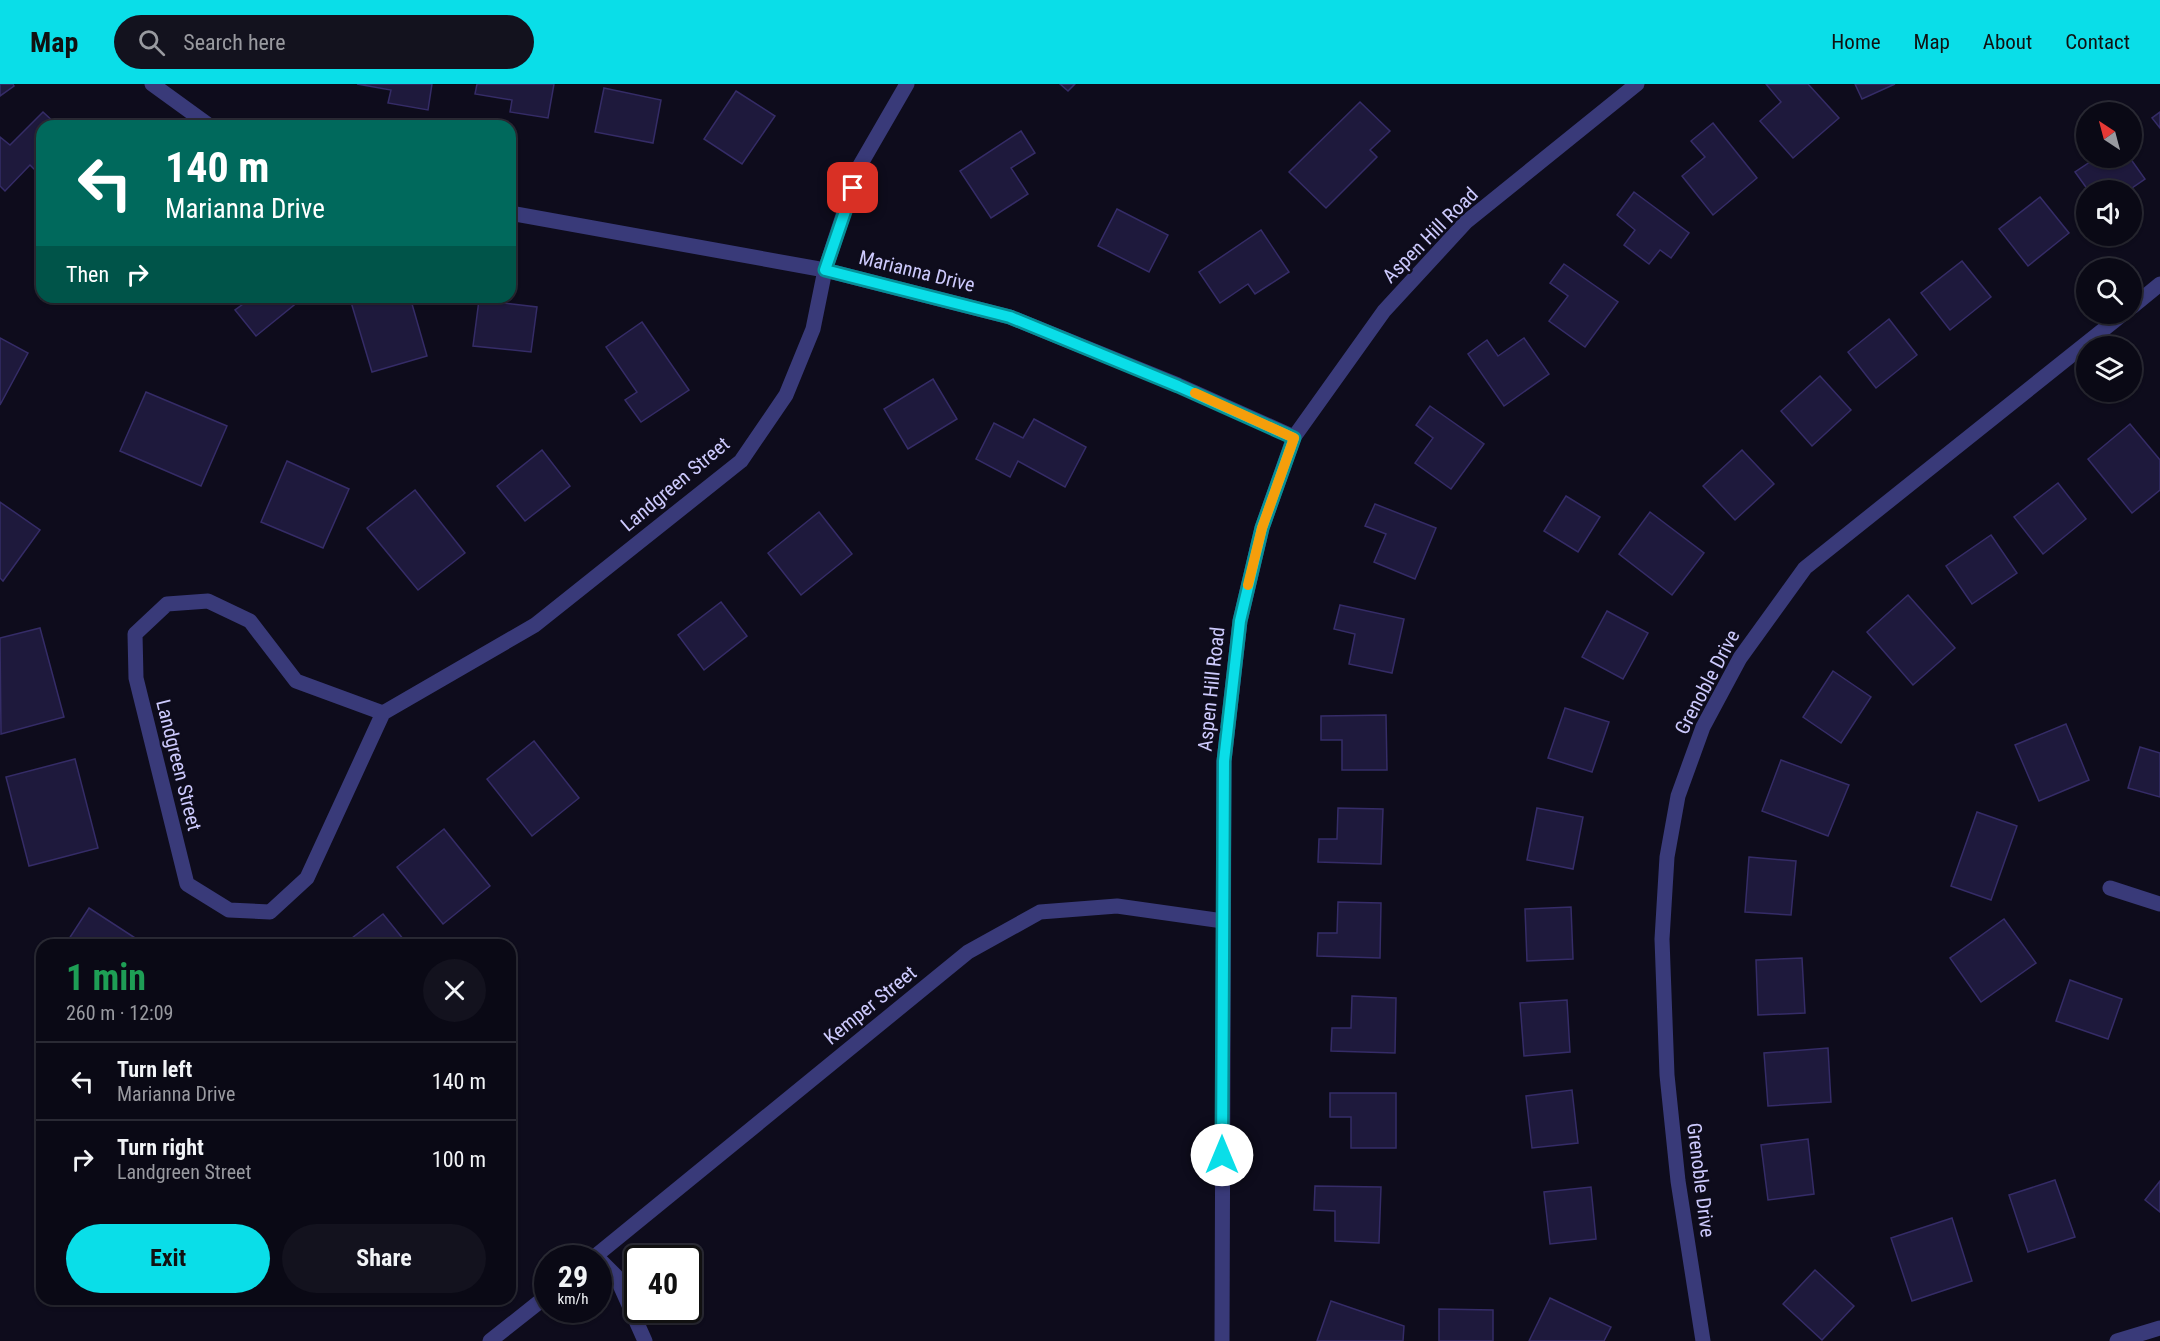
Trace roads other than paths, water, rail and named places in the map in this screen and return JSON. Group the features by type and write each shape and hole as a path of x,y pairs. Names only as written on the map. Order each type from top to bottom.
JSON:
{"street":[{"path":"152,84 202,120"},
{"name":"Landgreen Street","path":"383,713 296,681 250,621 208,601 167,604 135,634 136,678 187,884 229,910 270,912 307,878 383,713 535,625 741,461 786,395 813,330 825,270 859,167 907,84"},
{"name":"Aspen Hill Road","path":"1222,1341 1224,761 1240,621 1262,528 1294,438 1384,311 1466,222 1636,84"},
{"name":"Marianna Drive","path":"516,214 825,270 1010,317 1178,386 1294,438"},
{"path":"2142,299 2160,284"},
{"name":"Grenoble Drive","path":"1703,1341 1678,1180 1667,1075 1662,939 1667,857 1678,796 1703,727 1740,658 1805,568 2110,324"},
{"path":"2110,888 2160,904"},
{"name":"Kemper Street","path":"610,1245 968,952 1040,912 1117,906 1223,921"},
{"path":"612,1272 616,1276 645,1341"},
{"path":"490,1341 534,1306"},
{"path":"2118,1341 2160,1328"}]}
